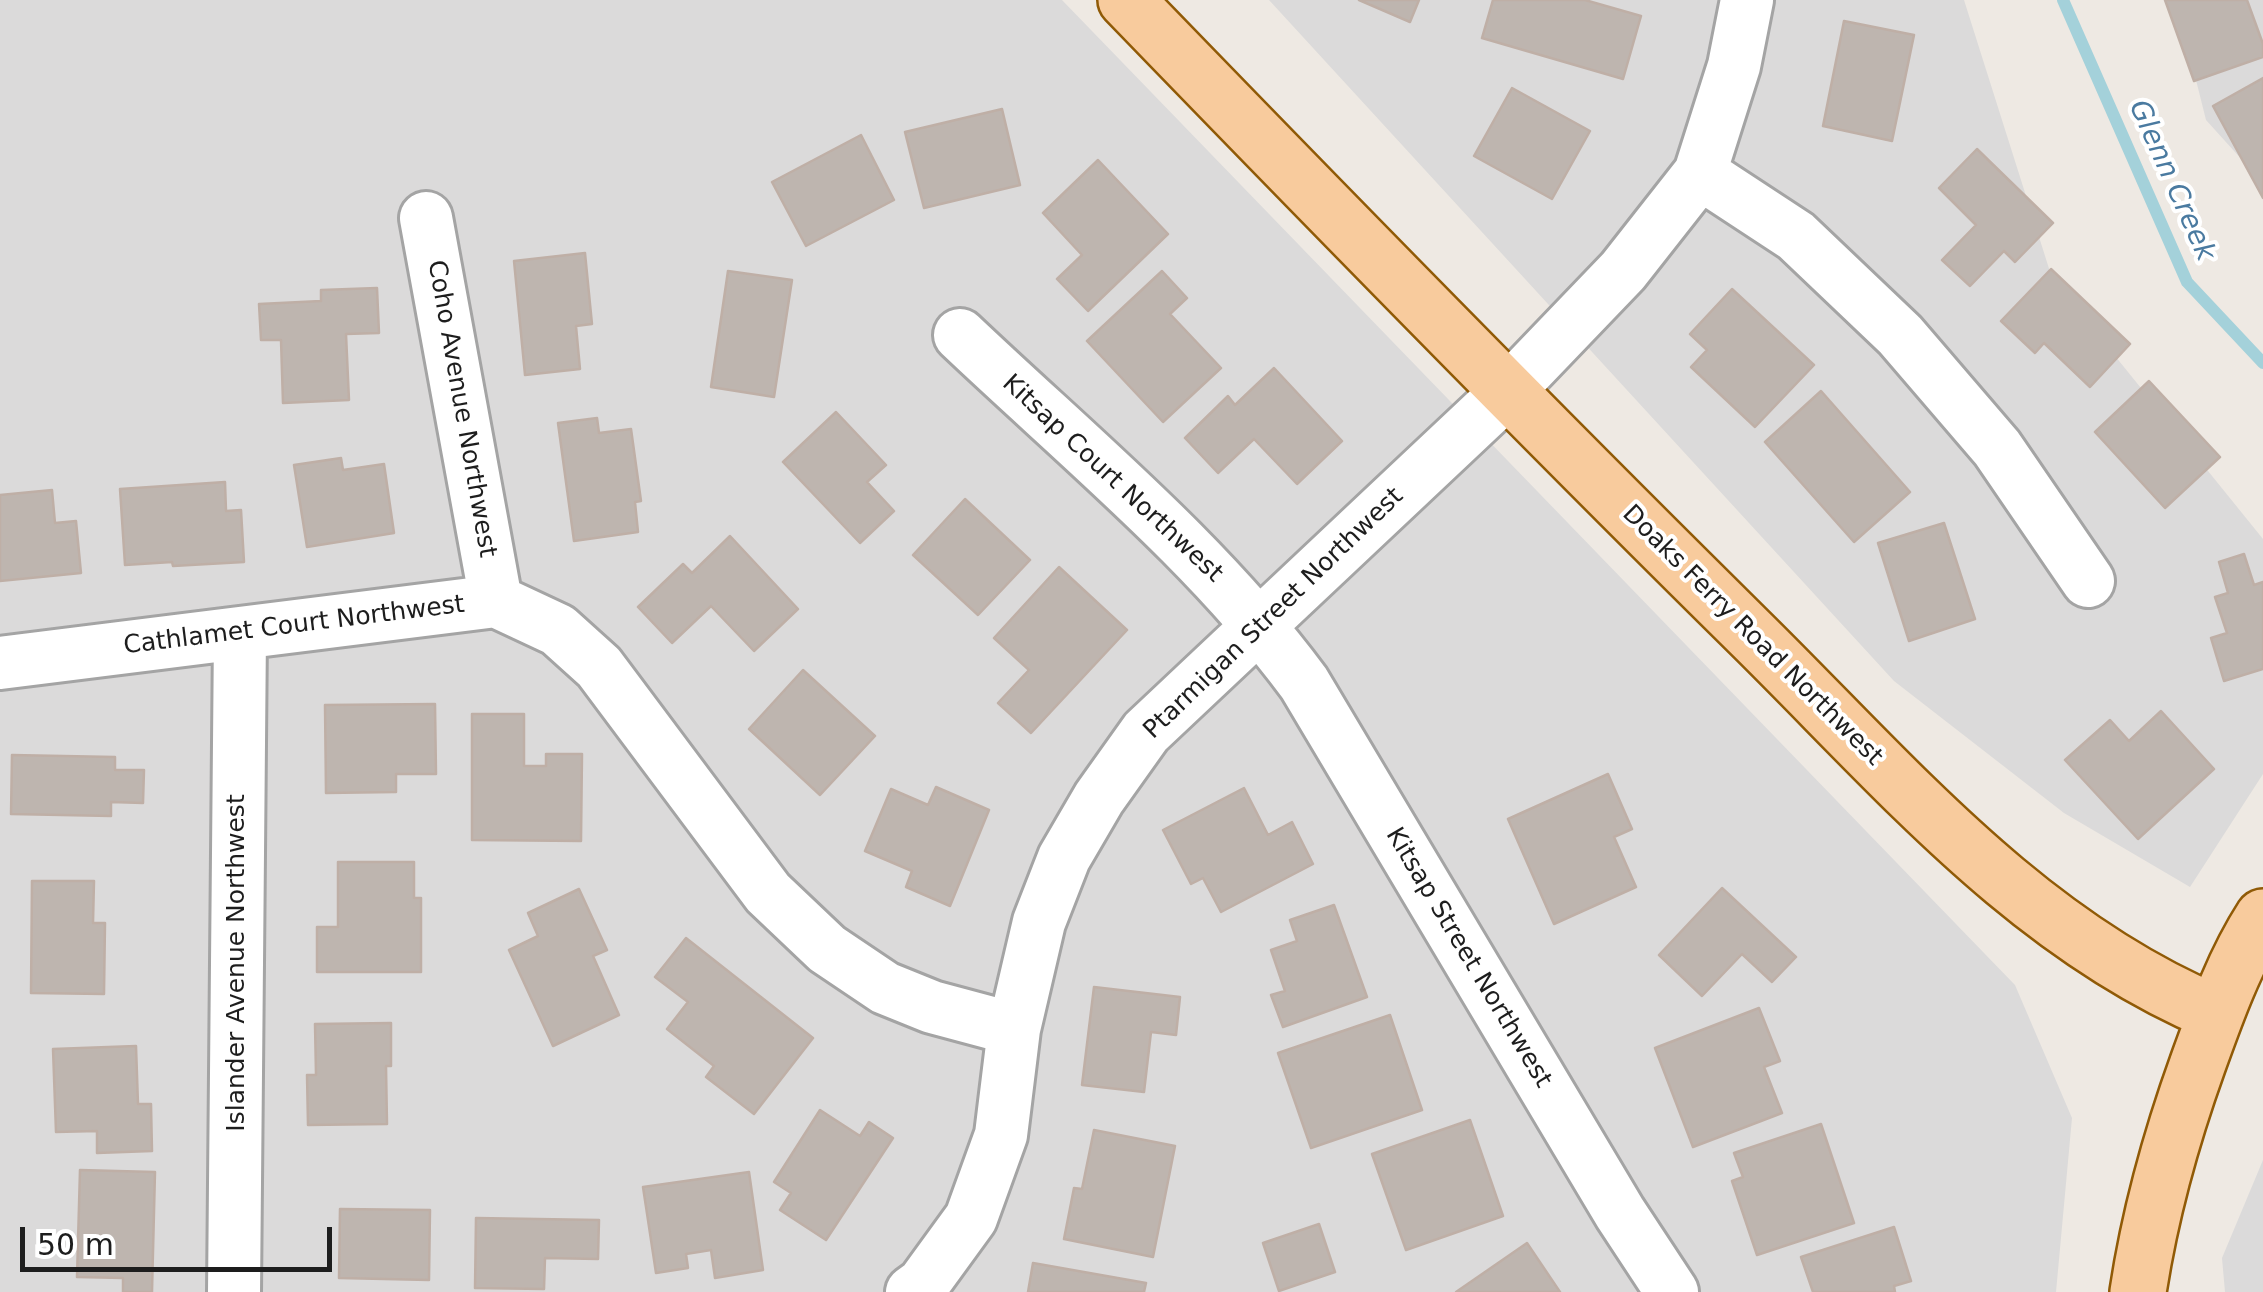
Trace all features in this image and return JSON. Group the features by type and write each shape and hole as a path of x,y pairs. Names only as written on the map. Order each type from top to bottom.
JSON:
{"main road":[{"name":"Doaks Ferry Road Northwest","path":"1126,0 1506,393 1930,815 2008,886 2126,970 2163,992 2216,1013"},
{"path":"2138,1292 2154,1203 2216,1013 2247,942 2263,917"}],"street":[{"name":"Ptarmigan Street Northwest","path":"912,1292 923,1284 971,1218 1001,1135 1014,1029 1039,922 1064,858 1099,798 1146,732 1506,393 1622,271 1700,173 1734,66 1747,0"},
{"path":"1700,173 1796,236 1900,335 1996,448 2088,581"},
{"name":"Coho Avenue Northwest","path":"426,218 496,600"},
{"name":"Kitsap Court Northwest","path":"960,335 1221,581 1262,626"},
{"name":"Cathlamet Court Northwest","path":"0,663 496,600 558,630 599,667 768,893 827,949 885,988 932,1007 1014,1029"},
{"name":"Kitsap Street Northwest","path":"1262,626 1304,683 1620,1213 1672,1292"},
{"name":"Islander Avenue Northwest","path":"234,1292 240,633"}],"shaded area":[{"path":"0,0 1062,0 2015,985 2072,1118 2056,1292 0,1292"},
{"path":"1269,0 1964,0 2052,278 2263,539 2263,774 2190,887 2064,813 1894,681"},
{"path":"2176,0 2263,0 2263,183 2206,120"},
{"path":"2263,1160 2263,1292 2225,1292 2222,1258"}],"building":[{"path":"1359,0 1419,0 1410,22"},
{"path":"1493,0 1585,0 1641,16 1623,79 1482,38"},
{"path":"2165,0 2247,0 2263,44 2263,57 2194,81"},
{"path":"1844,21 1914,35 1892,141 1823,126"},
{"path":"2263,78 2263,198 2213,106"},
{"path":"1512,88 1590,131 1552,199 1474,156"},
{"path":"1002,109 1020,185 924,208 905,132"},
{"path":"861,135 894,200 806,246 772,182"},
{"path":"1977,149 2053,223 2015,262 2004,251 1970,286 1942,260 1976,225 1939,188"},
{"path":"1098,160 1168,234 1088,311 1057,279 1082,255 1043,213"},
{"path":"585,253 592,324 576,326 580,369 525,375 514,261"},
{"path":"2051,269 2130,344 2090,387 2044,343 2035,353 2001,321"},
{"path":"728,271 792,280 774,397 711,387"},
{"path":"1162,271 1187,298 1170,314 1221,368 1163,422 1087,341"},
{"path":"377,288 379,333 346,334 349,400 283,403 281,340 261,340 259,304 321,301 321,290"},
{"path":"1732,289 1814,365 1755,427 1691,367 1707,350 1690,334"},
{"path":"1274,368 1342,441 1297,484 1254,439 1218,473 1185,438 1228,396 1235,405"},
{"path":"2149,381 2220,457 2165,508 2095,432"},
{"path":"1821,391 1910,492 1854,542 1765,442"},
{"path":"836,412 886,465 867,482 894,511 860,543 783,462"},
{"path":"597,418 599,433 631,429 641,501 635,502 638,532 574,541 558,423"},
{"path":"341,458 343,470 384,464 394,533 307,547 294,465"},
{"path":"225,482 226,511 241,510 244,562 125,565 120,489"},
{"path":"52,490 55,523 76,521 81,573 0,581 0,495"},
{"path":"965,499 1030,560 978,615 913,555"},
{"path":"1944,523 1975,619 1909,641 1878,543"},
{"path":"730,536 798,609 754,651 711,606 672,643 638,607 683,564 692,573"},
{"path":"2244,554 2254,585 2263,582 2263,669 2224,681 2211,638 2227,633 2215,597 2228,593 2219,562"},
{"path":"1059,567 1127,630 1031,733 998,703 1029,670 994,638"},
{"path":"803,670 875,736 820,795 749,729"},
{"path":"435,704 436,774 396,774 396,792 326,793 325,705"},
{"path":"2161,711 2214,769 2138,839 2065,760 2110,720 2129,741"},
{"path":"472,714 524,714 524,766 546,766 546,754 582,754 581,841 472,840"},
{"path":"12,755 115,757 115,770 144,770 143,803 111,802 111,816 11,814"},
{"path":"1608,774 1632,829 1614,837 1636,887 1554,924 1508,819"},
{"path":"936,787 989,810 950,906 906,887 912,871 865,851 891,789 928,805"},
{"path":"1244,788 1268,835 1292,822 1313,864 1221,912 1203,878 1191,884 1163,830"},
{"path":"338,862 414,862 414,898 421,898 421,972 317,972 317,927 338,927"},
{"path":"32,881 94,881 93,923 105,923 104,994 31,993"},
{"path":"1722,888 1796,957 1772,982 1742,954 1702,996 1659,955"},
{"path":"579,889 607,950 593,956 619,1015 553,1046 509,950 538,936 528,913"},
{"path":"1334,905 1367,997 1283,1027 1271,995 1285,991 1271,950 1297,941 1290,920"},
{"path":"686,938 813,1038 754,1114 706,1077 714,1066 667,1029 688,1002 655,977"},
{"path":"1094,987 1180,997 1176,1035 1151,1032 1144,1092 1082,1085"},
{"path":"1759,1008 1780,1061 1764,1067 1782,1113 1693,1147 1655,1048"},
{"path":"1390,1015 1422,1110 1311,1148 1278,1053"},
{"path":"391,1023 391,1066 386,1066 387,1124 308,1125 307,1075 316,1075 315,1024"},
{"path":"136,1046 138,1104 151,1104 152,1151 97,1153 97,1131 56,1132 53,1049"},
{"path":"820,1110 860,1136 869,1122 893,1138 826,1240 780,1210 791,1193 774,1182"},
{"path":"1470,1120 1503,1216 1406,1250 1372,1154"},
{"path":"1821,1124 1854,1223 1757,1255 1732,1181 1743,1177 1734,1153"},
{"path":"1094,1130 1175,1146 1153,1257 1064,1239 1074,1188 1082,1189"},
{"path":"80,1170 155,1172 152,1292 123,1292 123,1278 77,1277"},
{"path":"749,1172 763,1270 715,1278 711,1250 686,1254 688,1268 656,1273 643,1187"},
{"path":"340,1209 430,1210 429,1280 339,1278"},
{"path":"476,1218 599,1220 598,1259 545,1258 544,1289 475,1288"},
{"path":"1319,1224 1335,1272 1279,1291 1263,1243"},
{"path":"1894,1227 1911,1281 1894,1286 1895,1292 1813,1292 1801,1257"},
{"path":"1527,1243 1560,1292 1456,1292"},
{"path":"1033,1263 1146,1283 1144,1292 1028,1292"}],"waterway":[{"name":"Glenn Creek","path":"2063,0 2187,282 2263,363"}]}
